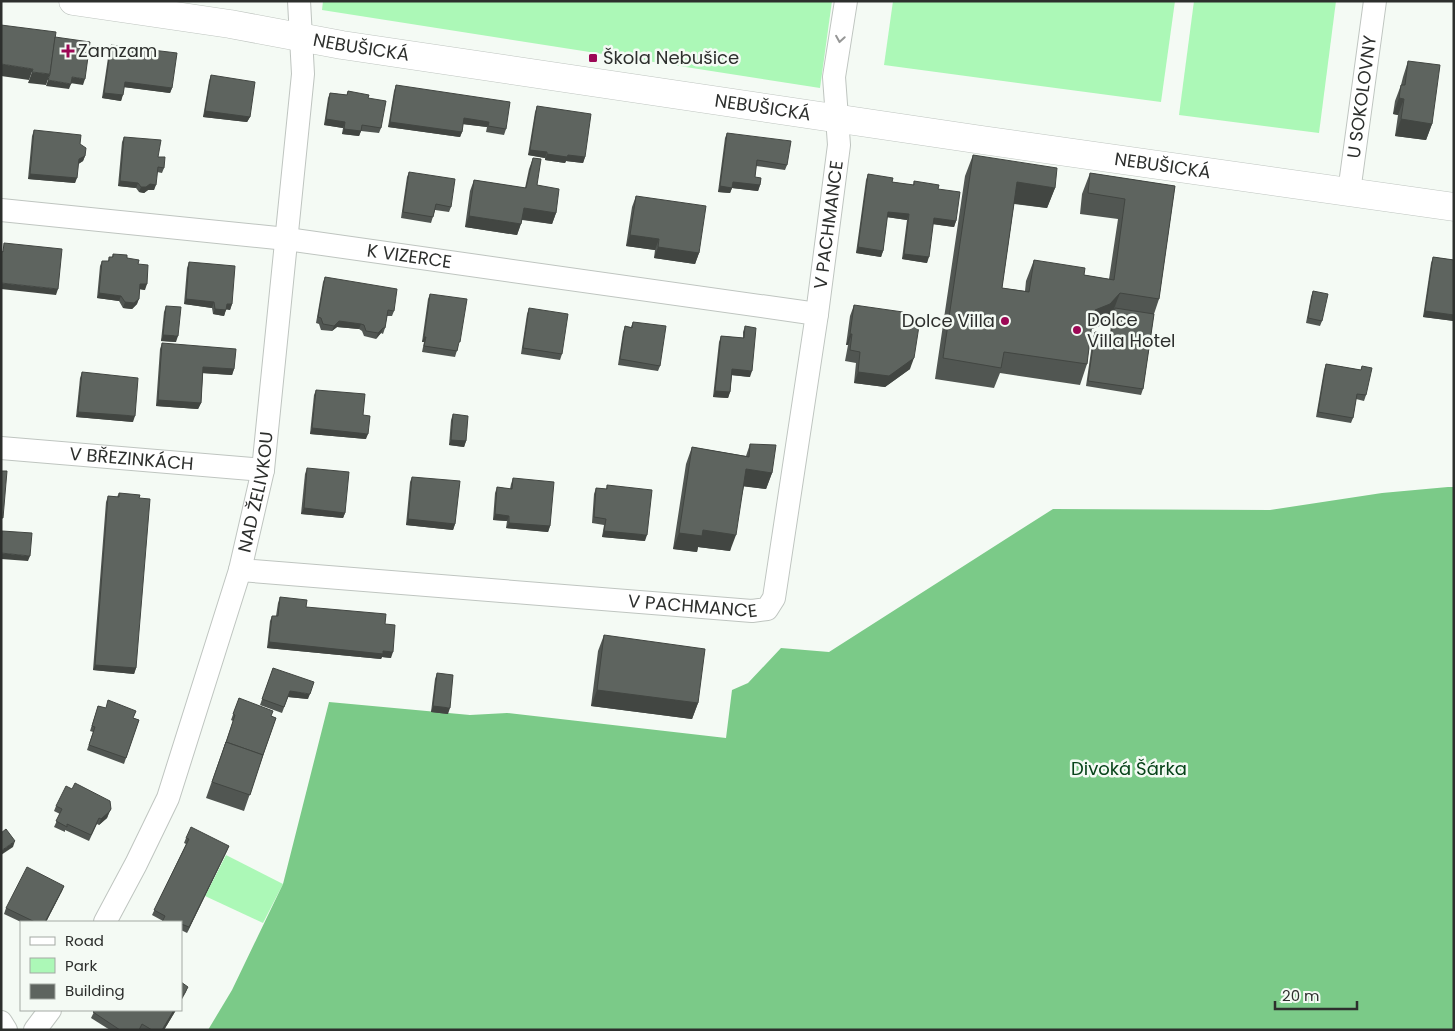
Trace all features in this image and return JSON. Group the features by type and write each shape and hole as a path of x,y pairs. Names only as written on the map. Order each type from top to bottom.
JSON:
{"street":[{"name":"NEBUŠICKÁ","path":"73,1 230,24 342,45 1454,207"},
{"name":"NAD ŽELIVKOU","path":"106,921 168,798 240,570 263,470 303,74 298,1"},
{"name":"V PACHMANCE","path":"240,570 752,611 767,608 774,598 817,314 839,145 834,77 846,1"},
{"name":"U SOKOLOVNY","path":"1348,192 1376,1"},
{"name":"K VIZERCE","path":"1,210 287,239 817,314"},
{"name":"V BŘEZINKÁCH","path":"1,448 263,470"},
{"path":"35,1030 49,1011"},
{"path":"1,1022 6,1030"}],"green space":[{"path":"323,1 832,1 820,88 322,10"},
{"path":"893,1 1175,1 1161,102 884,65"},
{"path":"1194,1 1336,1 1319,133 1179,115"},
{"name":"Divoká Šárka","path":"1454,487 1454,1030 208,1030 232,990 283,884 329,702 470,715 507,713 726,738 732,690 748,683 781,648 829,652 1053,509 1270,510 1382,493"},
{"path":"226,855 283,884 263,923 205,896"}],"building":[{"path":"1,25 56,32 50,74 32,72 33,69 1,64"},
{"path":"55,37 90,42 85,79 72,77 71,84 48,80"},
{"path":"111,45 177,53 172,88 125,82 123,95 104,93"},
{"path":"1408,61 1440,65 1432,124 1401,119 1404,99 1399,98 1401,85 1405,85"},
{"path":"211,75 255,82 250,117 205,111"},
{"path":"396,85 510,102 506,129 488,126 489,122 464,118 462,132 390,122"},
{"path":"348,91 369,95 368,98 386,101 381,128 362,125 361,131 344,129 345,122 326,119 330,93 347,95"},
{"path":"537,106 591,114 585,157 568,155 567,157 530,150"},
{"path":"34,130 81,135 80,144 86,148 85,156 79,159 77,178 30,174"},
{"path":"727,133 791,141 787,165 757,160 755,177 761,178 760,185 733,182 732,188 720,186"},
{"path":"124,137 161,140 158,157 165,157 164,168 158,167 156,185 150,184 146,187 141,187 138,183 120,181"},
{"path":"973,155 1057,168 1055,188 1017,182 1002,288 1029,292 1034,260 1085,268 1084,275 1114,280 1125,199 1088,193 1090,173 1175,186 1159,299 1120,293 1110,304 1095,310 1087,364 1004,352 1001,368 943,358"},
{"path":"533,158 541,159 537,185 559,189 556,213 524,208 521,224 469,216 474,180 526,188"},
{"path":"409,172 455,179 451,207 436,204 433,217 403,212"},
{"path":"868,174 893,178 892,182 914,185 914,181 939,185 938,189 960,192 956,221 934,218 929,257 904,254 909,214 888,212 883,251 858,247"},
{"path":"636,196 706,206 699,253 658,247 659,239 630,235"},
{"path":"4,243 62,249 58,289 1,283 1,251 3,252"},
{"path":"113,254 127,255 127,258 139,260 138,264 148,265 147,284 140,284 139,299 134,303 125,302 121,296 99,293 102,261 109,261 109,257 113,257"},
{"path":"1433,257 1454,260 1454,315 1425,311"},
{"path":"189,262 235,266 232,304 227,304 226,310 215,309 214,302 186,299"},
{"path":"325,277 397,289 394,311 388,310 385,328 378,333 366,331 364,325 361,324 339,321 334,326 323,324 321,318 318,317"},
{"path":"1313,291 1328,294 1322,321 1308,318"},
{"path":"430,294 467,299 457,351 424,346"},
{"path":"854,305 903,312 901,324 919,326 914,358 889,376 858,372 860,352 850,350"},
{"path":"166,306 181,307 178,336 163,335"},
{"path":"529,308 568,314 562,354 523,348"},
{"path":"1115,308 1154,314 1143,389 1088,381 1095,332 1111,335"},
{"path":"633,322 666,326 660,366 620,359 625,326 632,328"},
{"path":"745,326 756,328 752,371 732,369 730,392 715,391 721,336 744,338"},
{"path":"162,343 236,349 234,369 203,367 201,403 158,400"},
{"path":"1326,364 1361,370 1362,366 1372,368 1366,395 1357,394 1353,418 1318,412"},
{"path":"82,372 138,378 135,416 78,412"},
{"path":"316,390 365,394 363,415 370,416 368,434 312,428"},
{"path":"453,414 468,416 466,441 451,440"},
{"path":"750,444 776,445 772,473 746,469 736,535 703,530 702,536 679,533 692,447 749,457"},
{"path":"307,468 349,472 345,513 304,508"},
{"path":"1,471 7,471 3,518 1,518"},
{"path":"412,477 460,481 455,524 408,519"},
{"path":"513,478 554,482 550,526 509,523 509,516 495,514 497,487 512,489"},
{"path":"607,485 652,490 647,535 604,531 606,519 594,517 596,488 607,489"},
{"path":"119,493 140,495 139,498 150,499 136,668 95,665 108,496 119,497"},
{"path":"2,531 32,533 30,556 1,553"},
{"path":"280,597 307,600 306,607 386,614 385,624 395,625 393,652 383,651 383,654 269,642 272,616 278,616"},
{"path":"604,635 705,649 698,703 597,690"},
{"path":"273,668 314,682 310,694 290,691 284,707 262,699"},
{"path":"437,673 453,675 450,708 433,706"},
{"path":"239,698 273,711 271,716 276,718 263,755 226,742"},
{"path":"108,700 136,711 133,718 139,720 126,758 89,745 95,727 92,726 98,706 106,708"},
{"path":"226,742 263,755 250,795 212,782"},
{"path":"75,783 110,801 111,809 101,819 99,818 91,835 56,821 62,809 56,806 66,786 72,789"},
{"path":"191,827 229,846 189,927 182,924 182,921 162,921 165,916 154,910 189,839 186,838"},
{"path":"6,829 15,841 1,851 1,833"},
{"path":"27,867 64,886 46,921 33,921 6,908"},
{"path":"182,983 188,987 182,997"},
{"path":"173,1011 162,1030 152,1030 142,1024 139,1030 120,1030 93,1012"}],"place":[{"name":"Zamzam","path":"68,51"},
{"name":"Škola Nebušice","path":"593,58"},
{"name":"Dolce Villa","path":"1005,321"},
{"name":"Dolce Villa Hotel","path":"1077,330"}]}
